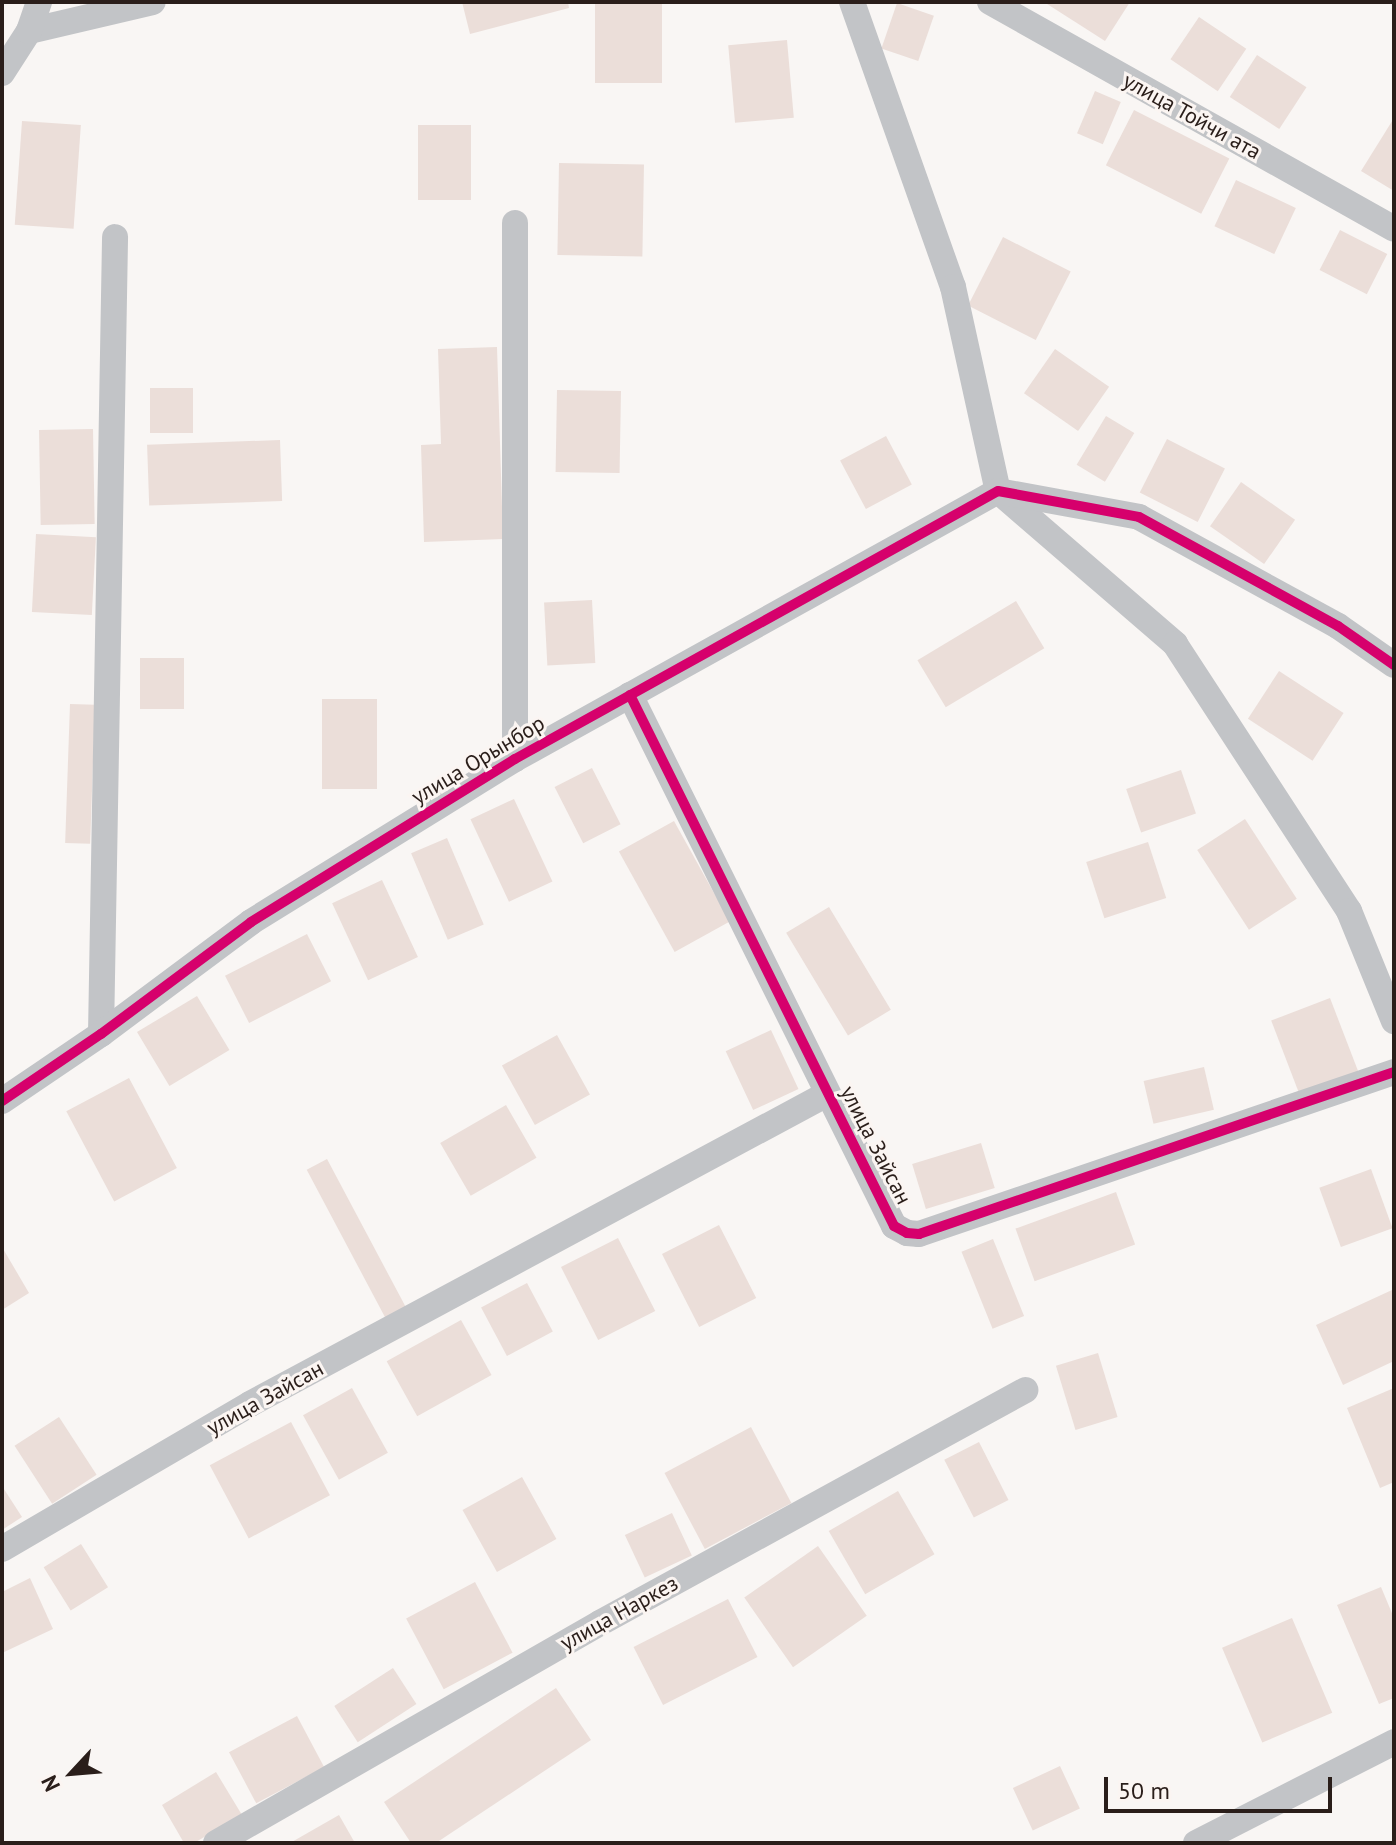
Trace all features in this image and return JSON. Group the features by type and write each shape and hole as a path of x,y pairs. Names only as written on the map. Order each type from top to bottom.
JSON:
{"street":[{"path":"2,73 29,31 39,2"},
{"path":"29,31 153,2"},
{"path":"852,2 953,287 998,491 1175,644 1349,911 1394,1021"},
{"name":"улица Тойчи ата","path":"990,2 1394,229"},
{"name":"улица Орынбор","path":"515,223 515,759"},
{"path":"101,1034 115,237"},
{"path":"998,491 1139,517 1338,626 1394,665"},
{"name":"улица Орынбор","path":"2,1101 101,1034 251,922 515,759 998,491"},
{"name":"улица Зайсан","path":"630,695 894,1226 907,1233 919,1234 1394,1072"},
{"name":"улица Зайсан","path":"2,1549 250,1404 827,1094"},
{"name":"улица Наркез","path":"216,1843 600,1623 1025,1390"},
{"path":"1196,1843 1394,1742"}],"building":[{"path":"462,2 568,2 569,8 470,34"},
{"path":"595,2 662,2 662,83 595,83"},
{"path":"1044,2 1130,2 1105,41"},
{"path":"897,3 934,16 918,61 881,48"},
{"path":"1199,17 1246,49 1218,91 1170,59"},
{"path":"787,40 794,118 735,123 728,45"},
{"path":"1257,55 1306,87 1279,129 1230,97"},
{"path":"1095,91 1121,102 1103,144 1077,133"},
{"path":"1134,110 1229,159 1201,214 1106,165"},
{"path":"1394,118 1394,191 1361,171"},
{"path":"22,121 81,125 74,229 15,225"},
{"path":"418,125 471,125 471,200 418,200"},
{"path":"559,163 644,164 642,256 557,255"},
{"path":"1236,180 1296,208 1274,254 1214,226"},
{"path":"1340,230 1387,254 1367,294 1320,270"},
{"path":"1003,237 1071,272 1036,340 968,306"},
{"path":"497,347 503,539 424,542 421,445 441,444 438,349"},
{"path":"1055,349 1109,387 1078,431 1024,393"},
{"path":"150,388 193,388 193,433 150,433"},
{"path":"557,390 621,391 620,473 556,472"},
{"path":"1106,416 1134,433 1105,482 1077,465"},
{"path":"93,429 95,524 41,525 39,430"},
{"path":"886,436 912,485 866,509 840,460"},
{"path":"1167,439 1225,469 1198,522 1140,492"},
{"path":"280,440 282,501 149,506 147,445"},
{"path":"1241,482 1295,520 1264,564 1210,526"},
{"path":"36,534 96,537 92,615 32,612"},
{"path":"592,600 595,663 547,665 544,603"},
{"path":"1016,601 1044,648 946,707 917,660"},
{"path":"140,658 184,658 184,709 140,709"},
{"path":"1279,671 1344,713 1313,761 1248,719"},
{"path":"322,699 377,699 377,789 322,789"},
{"path":"70,704 95,705 90,844 65,843"},
{"path":"592,768 621,824 583,843 555,787"},
{"path":"1181,770 1196,813 1141,832 1126,789"},
{"path":"514,799 552,881 509,902 470,819"},
{"path":"1245,819 1297,899 1249,930 1197,850"},
{"path":"674,821 730,922 675,952 619,852"},
{"path":"447,838 484,925 448,940 411,853"},
{"path":"1148,842 1166,898 1104,918 1086,862"},
{"path":"382,880 418,957 368,980 332,903"},
{"path":"829,907 891,1010 848,1036 786,933"},
{"path":"307,934 331,981 249,1023 225,976"},
{"path":"197,996 229,1050 169,1086 137,1032"},
{"path":"1330,998 1359,1074 1300,1096 1271,1021"},
{"path":"771,1030 798,1089 753,1110 726,1051"},
{"path":"557,1035 590,1094 535,1125 502,1066"},
{"path":"1204,1067 1214,1110 1153,1124 1144,1081"},
{"path":"129,1078 177,1168 114,1201 66,1111"},
{"path":"506,1105 536,1158 471,1196 440,1143"},
{"path":"981,1143 995,1188 926,1209 912,1164"},
{"path":"327,1159 407,1309 387,1320 307,1170"},
{"path":"1371,1169 1393,1228 1341,1247 1319,1188"},
{"path":"1116,1192 1135,1245 1035,1281 1015,1229"},
{"path":"719,1225 756,1298 699,1327 662,1254"},
{"path":"618,1238 655,1311 598,1340 561,1267"},
{"path":"993,1239 1024,1316 993,1329 961,1252"},
{"path":"2,1247 29,1293 2,1310"},
{"path":"527,1283 553,1332 507,1356 481,1307"},
{"path":"1392,1290 1394,1361 1343,1385 1316,1325"},
{"path":"461,1320 492,1375 417,1416 387,1361"},
{"path":"1098,1353 1118,1417 1076,1430 1056,1366"},
{"path":"352,1388 388,1453 339,1480 303,1415"},
{"path":"1394,1388 1394,1482 1380,1488 1347,1408"},
{"path":"59,1417 97,1475 52,1504 15,1446"},
{"path":"291,1422 330,1495 249,1538 210,1465"},
{"path":"751,1427 791,1503 705,1549 664,1473"},
{"path":"979,1442 1009,1500 974,1518 944,1460"},
{"path":"522,1477 556,1539 497,1572 463,1510"},
{"path":"2,1486 22,1517 2,1530"},
{"path":"898,1491 935,1554 865,1594 829,1531"},
{"path":"672,1513 692,1556 645,1578 625,1535"},
{"path":"81,1544 108,1587 71,1611 44,1567"},
{"path":"818,1546 867,1616 793,1667 744,1598"},
{"path":"30,1578 53,1629 2,1653 2,1592"},
{"path":"475,1582 513,1653 444,1689 406,1619"},
{"path":"1381,1587 1394,1618 1394,1698 1379,1704 1337,1605"},
{"path":"728,1599 758,1657 663,1705 634,1647"},
{"path":"1292,1618 1332,1713 1262,1743 1222,1648"},
{"path":"393,1668 416,1704 358,1742 334,1706"},
{"path":"556,1688 591,1740 436,1843 411,1843 384,1802"},
{"path":"297,1716 324,1767 256,1803 229,1752"},
{"path":"1060,1766 1080,1809 1033,1831 1013,1788"},
{"path":"216,1772 242,1815 194,1843 184,1843 162,1805"},
{"path":"339,1815 355,1843 290,1843"}],"cycle path":[{"path":"2,1101 101,1034 251,922 515,759 998,491 1139,517 1338,626 1394,665"},
{"path":"630,695 894,1226 907,1233 919,1234 1394,1072"}]}
